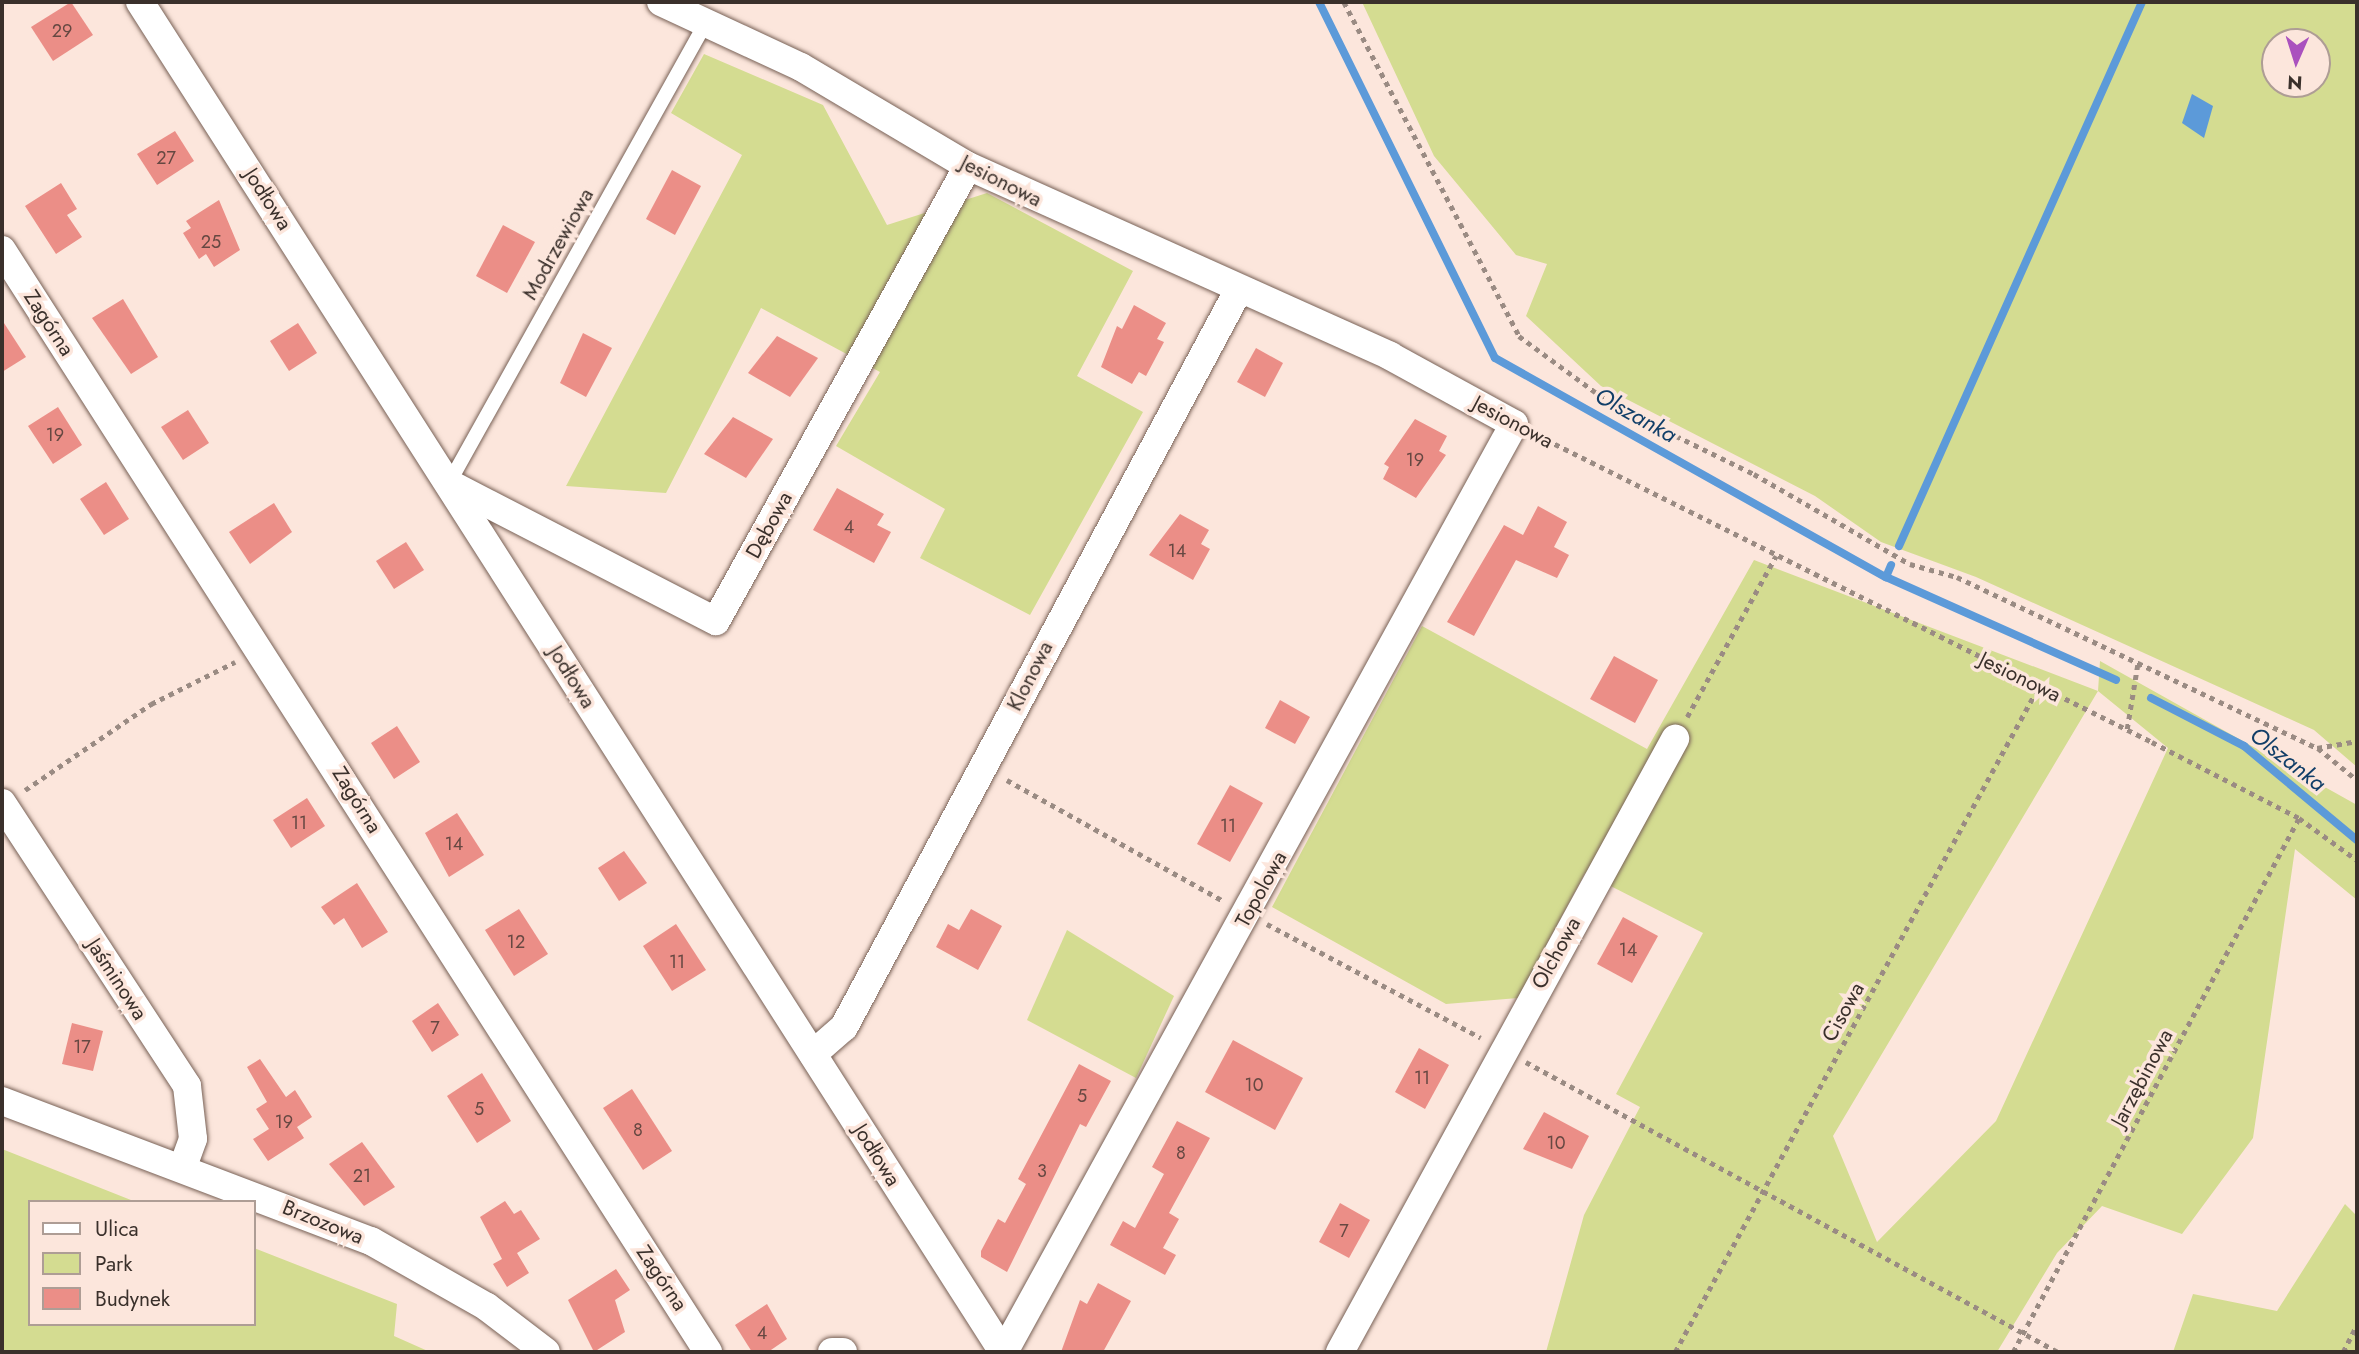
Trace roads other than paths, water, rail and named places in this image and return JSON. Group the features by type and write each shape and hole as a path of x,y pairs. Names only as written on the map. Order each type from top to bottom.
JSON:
{"street":[{"name":"Jodłowa","path":"140,2 1004,1352"},
{"name":"Jesionowa","path":"661,2 704,26 801,67 968,166 1238,291 1390,356 1514,424"},
{"name":"Dębowa","path":"449,483 716,621 968,166"},
{"name":"Zagórna","path":"2,250 259,646 708,1352"},
{"name":"Klonowa","path":"813,1054 844,1027 1238,291"},
{"name":"Topolowa","path":"1004,1352 1514,424"},
{"name":"Olchowa","path":"1340,1352 1675,739"},
{"name":"Jaśminowa","path":"2,804 187,1086 192,1139 183,1167"},
{"name":"Brzozowa","path":"2,1101 183,1167 401,1256 546,1352"},
{"path":"832,1352 843,1352"}],"lane":[{"name":"Modrzewiowa","path":"449,483 704,26"}],"water":[{"path":"2192,94 2213,106 2204,138 2182,123"}],"waterway":[{"name":"Olszanka","path":"1319,2 1495,358 1886,577 2116,680"},
{"path":"1899,546 2142,2"},
{"path":"1886,577 1891,565"},
{"name":"Olszanka","path":"2151,698 2244,746 2357,840"}]}
